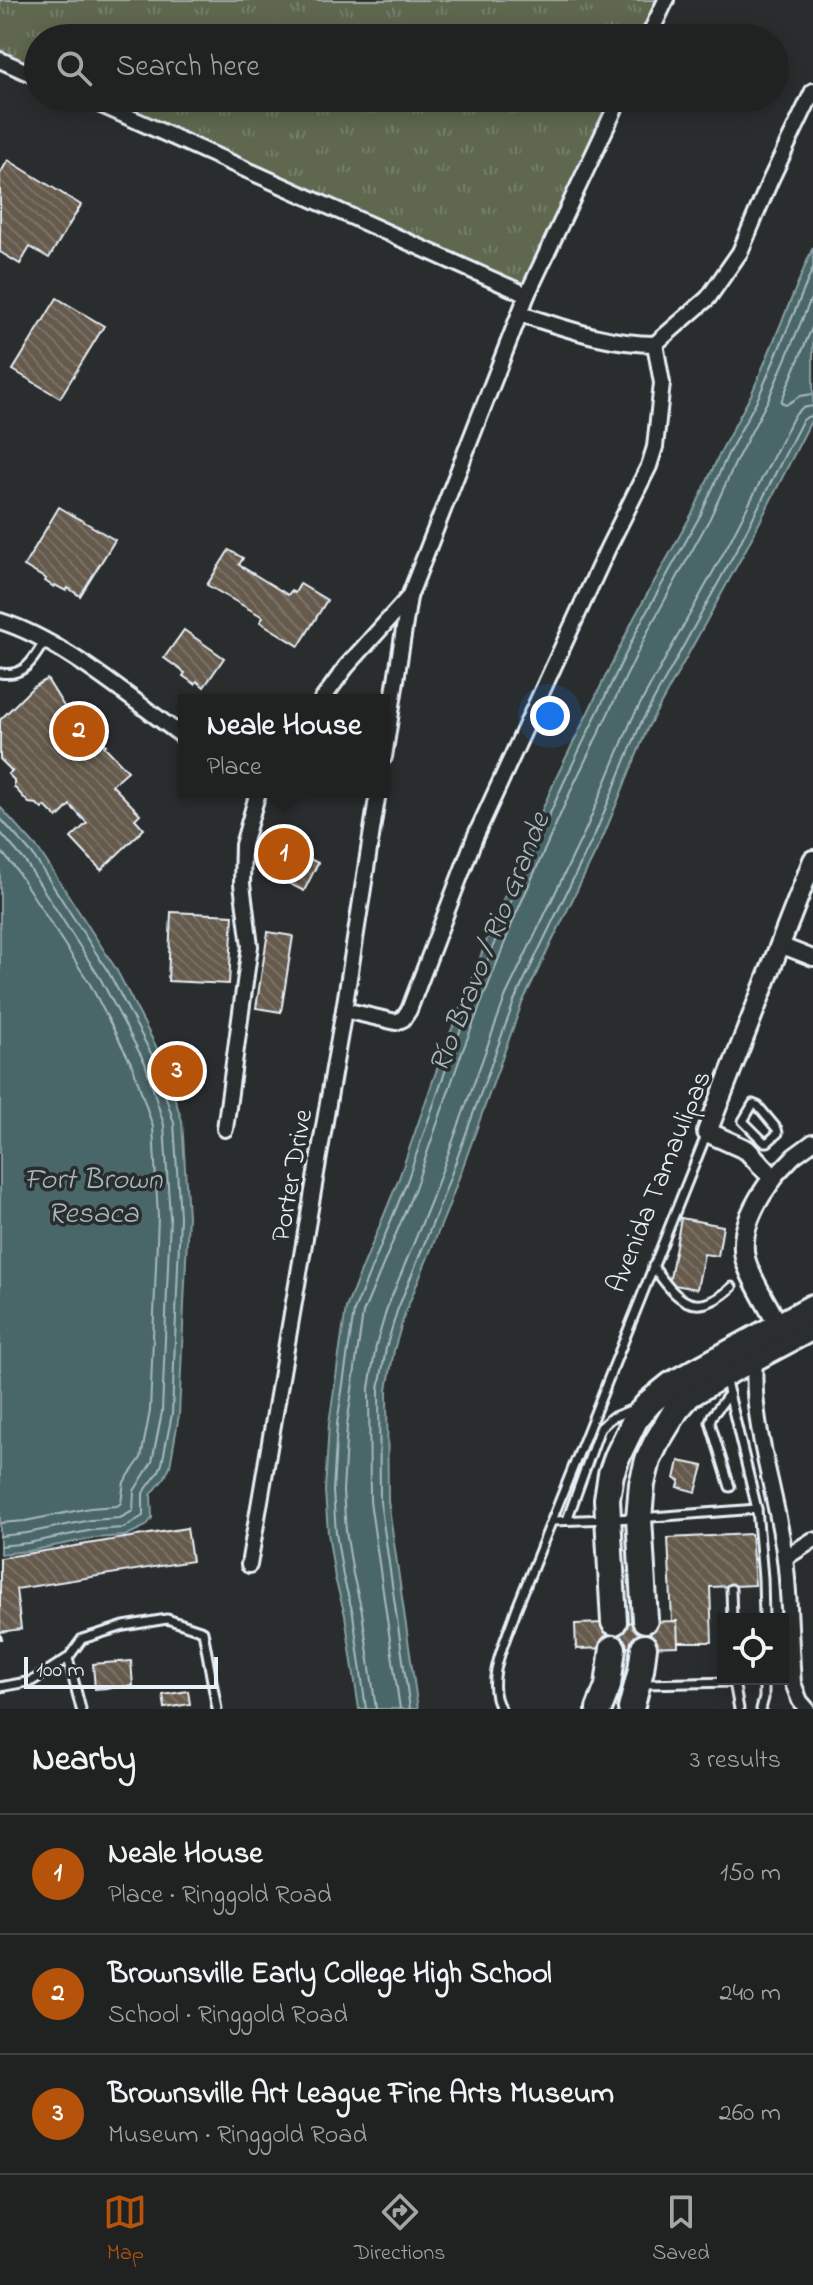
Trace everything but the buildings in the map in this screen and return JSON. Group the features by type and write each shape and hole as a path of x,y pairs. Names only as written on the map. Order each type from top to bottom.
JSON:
{"main road":[{"path":"614,1622 607,1499 617,1457 636,1418 671,1385 813,1307"},
{"path":"645,1620 639,1518 642,1484 656,1443 689,1395 726,1384 755,1358 809,1333"},
{"path":"631,1709 644,1647"},
{"path":"599,1709 608,1686 613,1648"}],"street":[{"path":"655,24 666,0"},
{"path":"0,60 24,71"},
{"path":"520,314 589,336 629,344 655,344 708,298 740,252 813,91"},
{"path":"117,112 527,295"},
{"path":"390,719 409,597 527,295 613,112"},
{"path":"344,1010 396,1022 403,1019 409,1010 475,837 649,466 655,447 662,383 655,344"},
{"path":"326,694 346,667 409,597"},
{"path":"0,621 45,640 68,654 178,733"},
{"path":"225,1129 250,946 242,884 243,845 256,798"},
{"name":"Porter Drive","path":"249,1565 377,798"},
{"name":"Avenida Tamaulipas","path":"707,1132 813,860"},
{"path":"780,945 813,958"},
{"path":"707,1132 752,1143 773,1178"},
{"path":"778,1325 745,1261 745,1230 755,1204 773,1178 813,1142"},
{"path":"755,1358 755,1404 759,1433 785,1558 793,1683 807,1709"},
{"path":"785,1558 813,1540"}],"lane":[{"path":"0,673 10,675 24,670 34,660 45,640"},
{"path":"753,1104 778,1131 768,1142 752,1143 743,1121 753,1104"},
{"name":"Avenida Tamaulipas","path":"501,1709 495,1700 493,1688 496,1668 516,1610 707,1132"},
{"path":"653,1266 678,1299 693,1303 719,1299 732,1287"},
{"path":"726,1384 710,1422 730,1487"},
{"path":"726,1384 757,1509 764,1613"},
{"path":"567,1520 600,1428 611,1418 650,1402"},
{"path":"552,1521 757,1509"},
{"path":"731,1589 732,1613"},
{"path":"0,1687 32,1681 68,1658 82,1639 124,1626 167,1619 203,1631 217,1709"},
{"path":"68,1658 81,1709"},
{"path":"638,1684 717,1681"},
{"path":"735,1685 739,1709"},
{"path":"761,1709 764,1685"}],"green space":[{"path":"0,0 662,0 651,24 24,24 24,72 0,61"},
{"path":"115,112 612,112 527,295"}],"water":[{"name":"Río Bravo / Rio Grande","path":"813,247 813,417 745,551 648,727 603,837 522,1003 448,1208 405,1313 387,1390 388,1501 418,1709 359,1709 345,1615 335,1578 325,1491 329,1424 346,1308 398,1181 444,1049 500,907 556,778 634,618 694,510 752,393"},
{"name":"Fort Brown Resaca","path":"0,807 39,850 116,969 161,1056 182,1121 188,1216 179,1415 170,1466 151,1495 152,1518 146,1526 125,1536 94,1538 0,1554"}],"place":[{"name":"Brownsville Early College High School","path":"79,731"},
{"name":"Neale House","path":"284,854"},
{"name":"Brownsville Art League Fine Arts Museum","path":"177,1071"}]}
